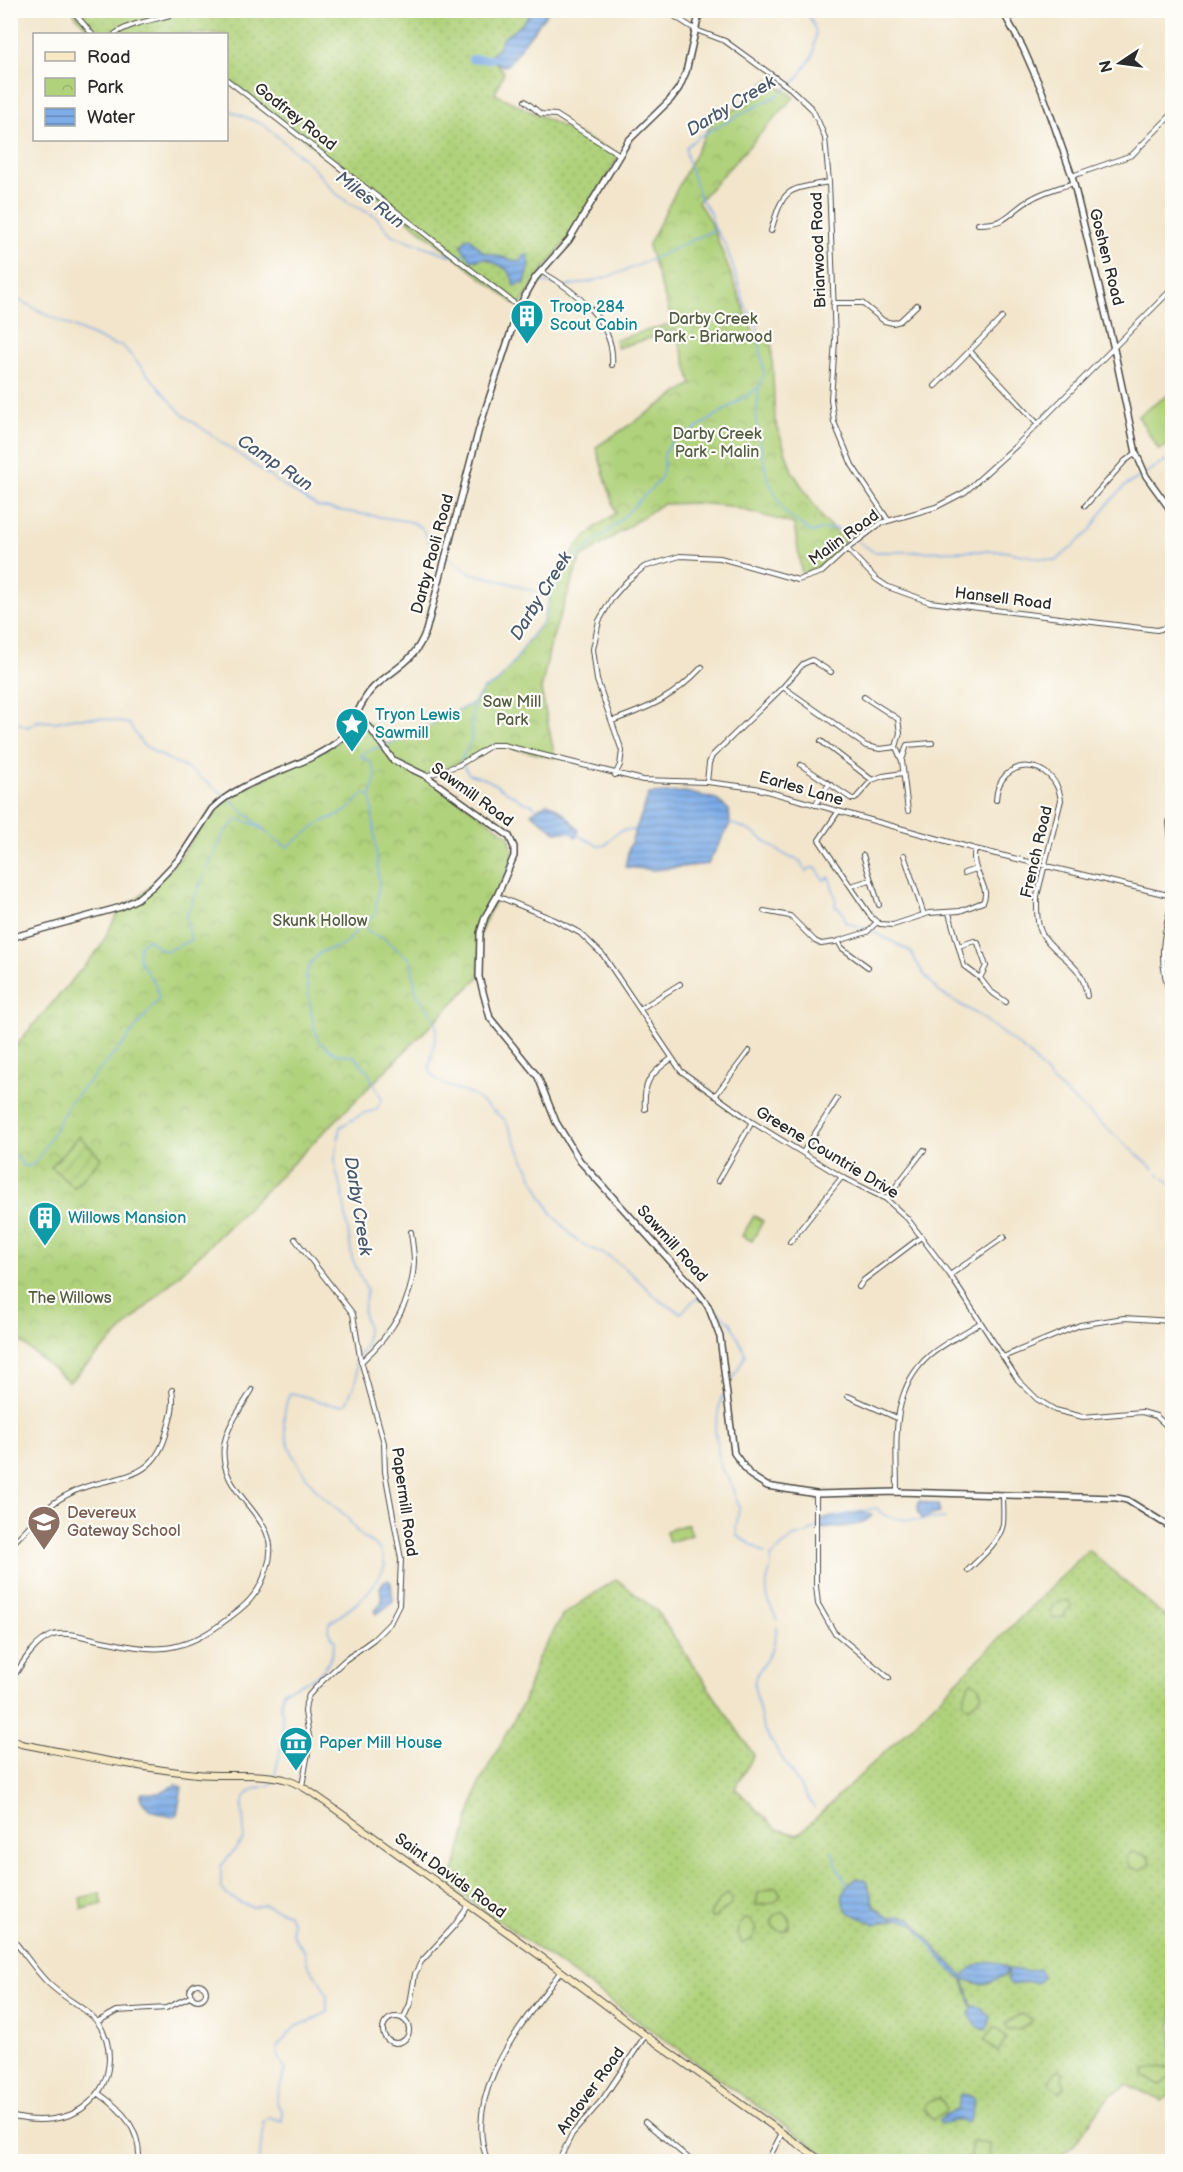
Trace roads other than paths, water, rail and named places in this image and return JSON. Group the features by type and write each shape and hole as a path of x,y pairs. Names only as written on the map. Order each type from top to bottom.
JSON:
{"main road":[{"name":"Saint Davids Road","path":"10,1738 21,1744 114,1762 219,1776 264,1776 302,1786 823,2162"}],"street":[{"path":"72,10 91,33"},
{"path":"117,33 127,26 170,16 184,10"},
{"name":"Briarwood Road","path":"665,10 696,30 725,41 782,82 812,110 819,123 825,138 829,182 835,341 831,399 834,422 852,465 888,520"},
{"name":"Darby Paoli Road","path":"10,938 121,907 137,899 180,858 218,803 233,793 293,766 336,743 355,719 367,694 417,652 426,631 479,429 519,307 528,287 569,240 634,135 679,88 686,72 700,10"},
{"name":"Goshen Road","path":"1002,10 1023,48 1042,91 1073,179 1114,349 1136,453 1145,474 1171,508"},
{"name":"Godfrey Road","path":"228,81 519,307"},
{"path":"525,101 542,114 556,116 620,155"},
{"path":"978,224 1002,222 1033,198 1132,155 1173,114"},
{"path":"771,231 781,201 787,193 805,185 829,182"},
{"path":"542,272 555,279 597,316 604,327 610,345 612,365"},
{"name":"Malin Road","path":"615,775 623,756 597,680 593,649 600,621 612,598 627,580 644,567 680,556 720,558 798,580 822,572 873,528 888,520 936,507 964,492 1018,444 1173,289"},
{"path":"833,303 862,303 884,321 893,323 900,321 917,305"},
{"path":"935,386 1002,318"},
{"path":"970,351 1038,424"},
{"path":"1084,506 1125,461 1136,453"},
{"name":"Hansell Road","path":"847,549 876,579 888,587 930,602 1157,630 1173,626"},
{"path":"707,782 712,756 783,687 803,664 810,660 831,672"},
{"path":"612,721 656,705 670,697 702,667"},
{"path":"783,687 866,746 896,747"},
{"path":"864,697 898,719 900,733 896,747 902,761 908,811"},
{"name":"Sawmill Road","path":"355,719 375,734 393,760 426,776 509,836 514,847 514,856 497,896 485,917 480,933 479,977 490,1018 538,1077 556,1122 580,1161 693,1286 708,1306 720,1337 734,1454 750,1475 766,1486 816,1494 897,1492 1121,1498 1173,1528"},
{"path":"821,741 872,780"},
{"path":"902,761 907,746 932,743"},
{"name":"Earles Lane","path":"426,776 459,765 497,744 615,775 643,780 707,782 755,788 975,849 1173,896"},
{"path":"801,765 847,797 855,799 872,780 904,773"},
{"name":"French Road","path":"996,800 996,791 1001,780 1015,769 1031,766 1042,770 1051,776 1059,788 1061,800 1037,896 1039,924 1044,936 1079,971 1086,986 1087,996"},
{"path":"815,805 829,784"},
{"path":"1173,806 1169,823 1173,849"},
{"path":"838,812 819,840 877,922 883,925 893,925 924,915 960,911 984,901 984,888 973,859 975,849"},
{"path":"863,855 879,905"},
{"path":"904,855 924,915"},
{"path":"964,873 976,869"},
{"path":"851,886 870,880"},
{"name":"Greene Countrie Drive","path":"497,896 580,933 603,955 681,1071 752,1122 842,1177 886,1199 907,1218 950,1275 1003,1357 1031,1394 1055,1410 1074,1416 1092,1417 1142,1412 1156,1416 1169,1428"},
{"path":"1173,902 1162,947 1163,966 1173,1000"},
{"path":"764,911 790,916 818,942 825,944 867,933 877,922"},
{"path":"949,913 966,968 1005,1002"},
{"path":"838,941 842,948 868,967"},
{"path":"958,946 974,941 978,943 986,966 980,978"},
{"path":"640,1009 680,984"},
{"path":"715,1096 749,1051"},
{"path":"645,1108 645,1089 648,1081 654,1071 671,1059"},
{"path":"803,1152 837,1099"},
{"path":"717,1181 752,1122"},
{"path":"886,1199 924,1150"},
{"path":"790,1242 842,1177"},
{"path":"360,1360 381,1344 396,1323 411,1282 414,1260 411,1232"},
{"path":"950,1275 1004,1237"},
{"path":"859,1287 864,1280 921,1238"},
{"name":"Papermill Road","path":"295,1239 354,1314 360,1360 384,1443 385,1472 401,1559 399,1605 390,1623 374,1640 345,1660 309,1695 305,1713 310,1742 302,1786"},
{"path":"1003,1357 1080,1325 1125,1318 1173,1321"},
{"path":"897,1492 897,1418 906,1389 918,1368 932,1354 980,1323"},
{"path":"10,1546 62,1497 79,1489 135,1473 151,1464 164,1444 174,1404 172,1390"},
{"path":"10,1682 31,1652 53,1635 71,1634 136,1648 162,1649 180,1646 202,1637 250,1600 260,1586 269,1563 270,1540 263,1524 232,1486 225,1466 224,1453 226,1435 252,1390"},
{"path":"848,1396 897,1418"},
{"path":"816,1494 818,1604 834,1632 889,1678"},
{"path":"968,1570 999,1534 1003,1525 1003,1494"},
{"path":"403,2019 410,2004 415,1974 421,1962 469,1905"},
{"path":"10,1936 49,1984 97,2022 106,2042 109,2059 107,2077 98,2093 82,2109 66,2116 41,2120 10,2116"},
{"path":"488,2162 482,2123 485,2095 491,2075 510,2041 561,1971"},
{"path":"198,1984 204,1986 206,1993 203,1998 197,1999 192,1996 193,1986 198,1984"},
{"path":"97,2022 117,2011 166,2008 192,1996"},
{"path":"392,2018 403,2019 409,2030 406,2038 398,2043 388,2040 384,2034 385,2025 392,2018"},
{"name":"Andover Road","path":"558,2162 573,2134 602,2100 645,2035"},
{"path":"98,2093 120,2110 129,2121 138,2143 139,2162"},
{"path":"645,2122 693,2162"},
{"path":"767,2162 782,2133"}],"water":[{"path":"534,10 549,11 507,65 497,63 491,56 500,46 502,39 521,25"},
{"path":"470,238 483,252 520,262 523,256 528,255 530,265 525,283 514,286 508,271 485,258 472,261 461,246 466,239"},
{"path":"685,792 716,799 729,810 730,824 708,864 654,870 625,867 629,848 649,794"},
{"path":"547,803 561,811 573,823 579,831 576,837 570,832 556,832 531,813"},
{"path":"920,1501 938,1505 940,1513 922,1518 918,1511"},
{"path":"869,1513 872,1516 868,1520 849,1526 823,1529 818,1526 820,1520 824,1518"},
{"path":"388,1580 391,1583 393,1602 377,1614 375,1611 382,1601 380,1587 384,1581"},
{"path":"175,1785 182,1787 177,1814 173,1817 149,1808 140,1796 142,1793 159,1793"},
{"path":"858,1878 867,1881 874,1906 889,1918 901,1916 911,1918 936,1949 963,1976 972,1968 989,1962 1001,1964 1007,1968 1005,1975 989,1983 977,1983 964,1979 972,2006 980,2007 991,2017 988,2027 984,2030 975,2024 969,2014 972,2008 963,1980 949,1968 913,1924 900,1919 875,1924 848,1912 843,1902 844,1892 849,1884"},
{"path":"1008,1969 1027,1971 1039,1969 1044,1976 1039,1982 1012,1985 1007,1976"},
{"path":"960,2094 975,2099 970,2121 966,2123 959,2120 941,2124 939,2121 946,2114 958,2110"}],"waterway":[{"name":"Darby Creek","path":"275,1775 283,1737 281,1701 283,1691 311,1679 324,1668 333,1652 335,1641 328,1631 329,1623 362,1599 375,1584 385,1566 378,1548 363,1537 347,1517 322,1496 310,1482 289,1446 284,1420 285,1407 290,1393 333,1405 346,1404 357,1378 355,1361 366,1344 367,1326 363,1312 367,1291 352,1258 335,1158 340,1127 364,1113 376,1110 382,1099 368,1072 354,1056 336,1054 319,1042 313,1024 306,974 312,961 321,952 344,945 363,923 375,915 379,882 371,796 376,774 370,761 361,757 364,752 416,735 438,720 474,703 484,689 497,683 543,622 550,596 577,556 608,532 660,480 664,467 664,454 677,433 688,434 758,388 764,374 757,325 746,307 726,246 699,195 687,158 686,147 698,137 778,95 795,82 813,56 816,32 804,10"},
{"path":"472,59 492,59"},
{"name":"Miles Run","path":"228,110 264,125 311,165 333,191 350,204 375,216 392,235 452,256"},
{"name":"Miles Run","path":"565,286 623,272 714,230"},
{"name":"Miles Run","path":"456,256 466,254"},
{"name":"Miles Run","path":"536,281 560,286"},
{"name":"Camp Run","path":"10,296 114,345 122,345 182,414 278,482 318,507 412,522 422,528 432,547 470,573 549,596"},
{"path":"759,388 756,421 767,477 784,512 811,532 836,528 855,540"},
{"path":"859,542 874,552 1002,551 1056,561 1089,532 1107,505 1125,486 1172,457"},
{"path":"460,762 471,741 473,704"},
{"path":"10,720 28,727 38,721 55,722 75,718 101,718 129,724 142,744 188,769 226,796"},
{"path":"463,765 469,774 488,780 537,809"},
{"path":"10,1155 15,1154 23,1166 30,1166 38,1160 69,1103 120,1048 159,998 155,984 140,961 141,943 149,939 157,947 166,951 191,940 186,916 224,833 237,820 258,826 287,847 322,822 347,811 364,794 370,796"},
{"path":"230,799 262,828"},
{"path":"730,824 749,830 782,853 800,861 806,872 810,868 816,868 824,880 829,877 836,898 835,907 843,913 845,922 867,929"},
{"path":"568,831 600,846 606,845 615,834 623,830 635,830"},
{"path":"363,923 371,934 383,938 411,960 416,993 434,1016 437,1030 429,1068 434,1077 447,1086 473,1095 505,1120 553,1215 578,1242 610,1257 631,1273 660,1301 681,1313 696,1298 701,1300"},
{"path":"872,931 910,951 923,973 939,992 980,1016 1028,1053 1054,1083 1154,1169"},
{"path":"1159,1174 1172,1185"},
{"path":"708,1303 731,1323 746,1355 728,1387"},
{"path":"724,1394 715,1428 720,1468 729,1478 739,1507 737,1536 765,1553"},
{"path":"837,1516 877,1508 889,1517 898,1519 945,1518"},
{"path":"772,1556 793,1537 806,1534 820,1525"},
{"path":"771,1557 767,1594 778,1620"},
{"path":"777,1627 773,1648 756,1676 754,1685 763,1728 814,1808"},
{"name":"Darby Creek","path":"259,2162 263,2123 269,2117 282,2121 282,2111 276,2102 285,2069 277,2047 297,2025 309,2022 327,2012 327,1996 319,1979 308,1966 305,1952 292,1934 292,1921 287,1913 264,1905 253,1907 243,1904 228,1896 221,1888 221,1866 243,1840 243,1801 251,1791 270,1785 274,1779"},
{"path":"832,1851 848,1885"},
{"path":"923,1936 953,1971"}],"place":[{"name":"Troop 284 Scout Cabin","path":"527,345"},
{"name":"Tryon Lewis Sawmill","path":"352,753"},
{"name":"Willows Mansion","path":"45,1247"},
{"name":"Devereux Gateway School","path":"44,1551"},
{"name":"Paper Mill House","path":"296,1772"}],"park label":[{"name":"Darby Creek Park - Briarwood","path":"713,328"},
{"name":"Darby Creek Park - Malin","path":"717,443"},
{"name":"Saw Mill Park","path":"512,711"},
{"name":"Skunk Hollow","path":"320,921"},
{"name":"The Willows","path":"70,1298"}]}
